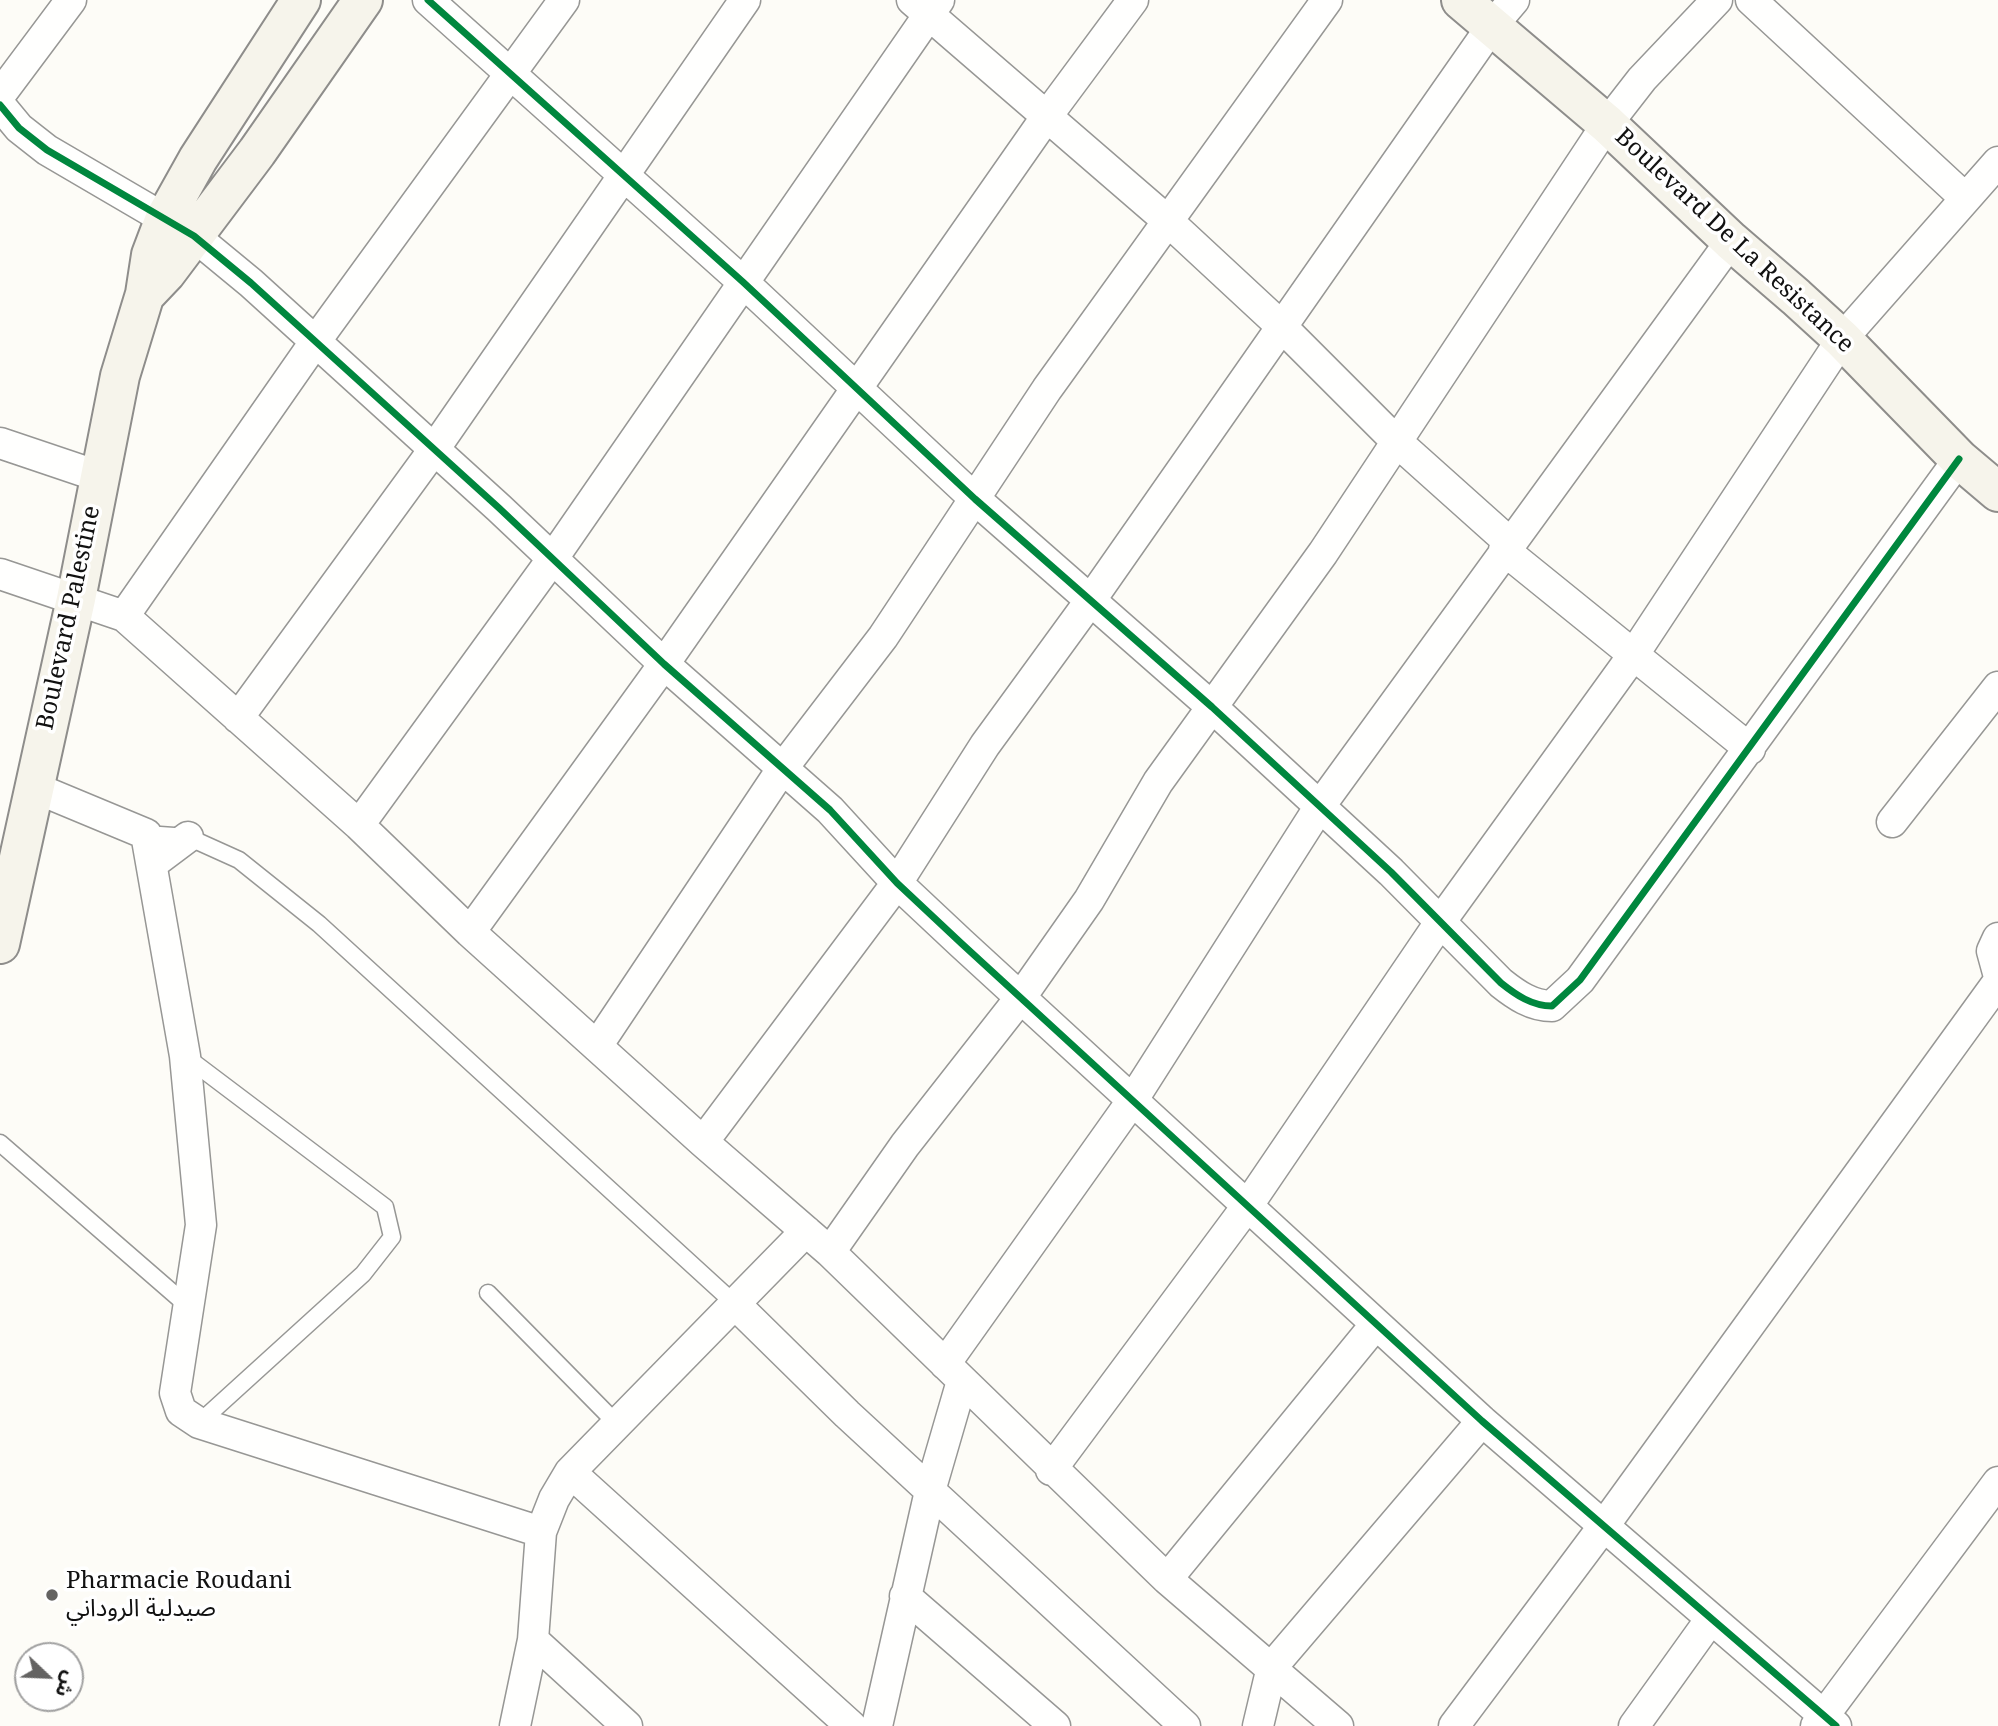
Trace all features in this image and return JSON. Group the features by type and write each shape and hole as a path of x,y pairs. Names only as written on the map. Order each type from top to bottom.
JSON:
{"street":[{"path":"0,95 71,0"},
{"name":"Boulevard Palestine","path":"0,944 76,599 98,476 120,376 145,294 179,227 198,159 301,0"},
{"name":"Boulevard Palestine","path":"179,227 257,152 363,0"},
{"path":"428,0 743,282 975,499 1212,707 1320,806 1441,921 1486,970 1514,994 1540,1006 1552,1006 1580,980 1959,459"},
{"path":"124,616 315,342 564,0"},
{"path":"238,718 435,448 746,0"},
{"path":"470,932 664,664 1047,116 1133,0"},
{"path":"597,1046 782,769 883,637 1047,389 1327,0"},
{"name":"Boulevard De La Resistance","path":"1461,0 1503,13 1606,124 1731,241 1842,339 1959,459 1998,492"},
{"path":"830,1252 905,1145 1021,997 1089,900 1158,782 1315,564 1606,124 1642,79 1717,0"},
{"path":"1751,0 1965,198"},
{"path":"359,825 552,558 743,282 926,5 1280,325 1396,441 1507,546 1750,749"},
{"path":"703,1142 897,883 985,744 1090,601 1280,325 1503,13"},
{"path":"0,60 29,57"},
{"path":"0,105 19,128 47,150 179,227 251,283 435,448 664,664 830,810 897,883 1132,1101 1482,1421 1825,1723 1998,1482"},
{"path":"1051,1470 1248,1205 1441,921 1634,654 1842,339 1998,162"},
{"path":"877,1726 954,1373 1320,806 1731,241"},
{"path":"0,443 98,476"},
{"path":"0,574 124,616 359,825 470,932 703,1142 830,1252 1051,1470 1167,1579 1338,1726"},
{"path":"1892,822 1998,687"},
{"path":"33,787 146,834 184,1056 201,1226 175,1393 181,1410 198,1423 541,1532"},
{"path":"152,864 188,837"},
{"path":"1998,938 1992,951 1998,973"},
{"path":"1454,1726 1603,1527 1998,982"},
{"path":"516,1726 533,1640 541,1532 554,1499 570,1472 806,1231"},
{"path":"735,1304 847,1414 1185,1726"},
{"path":"1167,1579 1376,1324"},
{"path":"1258,1726 1272,1667 1482,1421"},
{"path":"570,1472 851,1726"},
{"path":"905,1596 1055,1726"},
{"path":"1634,1726 1710,1620"},
{"path":"533,1640 627,1726"}],"lane":[{"path":"146,834 188,837 239,860 319,924 735,1304"},
{"path":"184,1056 385,1207 392,1237 363,1274 198,1423"},
{"path":"0,1143 189,1307"},
{"path":"488,1293 618,1425"}],"cycle path":[{"path":"428,0 743,282 975,499 1212,707 1391,872 1501,983 1531,1002 1552,1006 1580,980 1959,459"},
{"path":"0,105 19,128 47,150 194,236 251,283 499,508 664,664 830,810 897,883 961,943 1482,1421 1836,1726"}],"place":[{"name":"Pharmacie Roudani صيدلية الروداني","path":"52,1595"}]}
